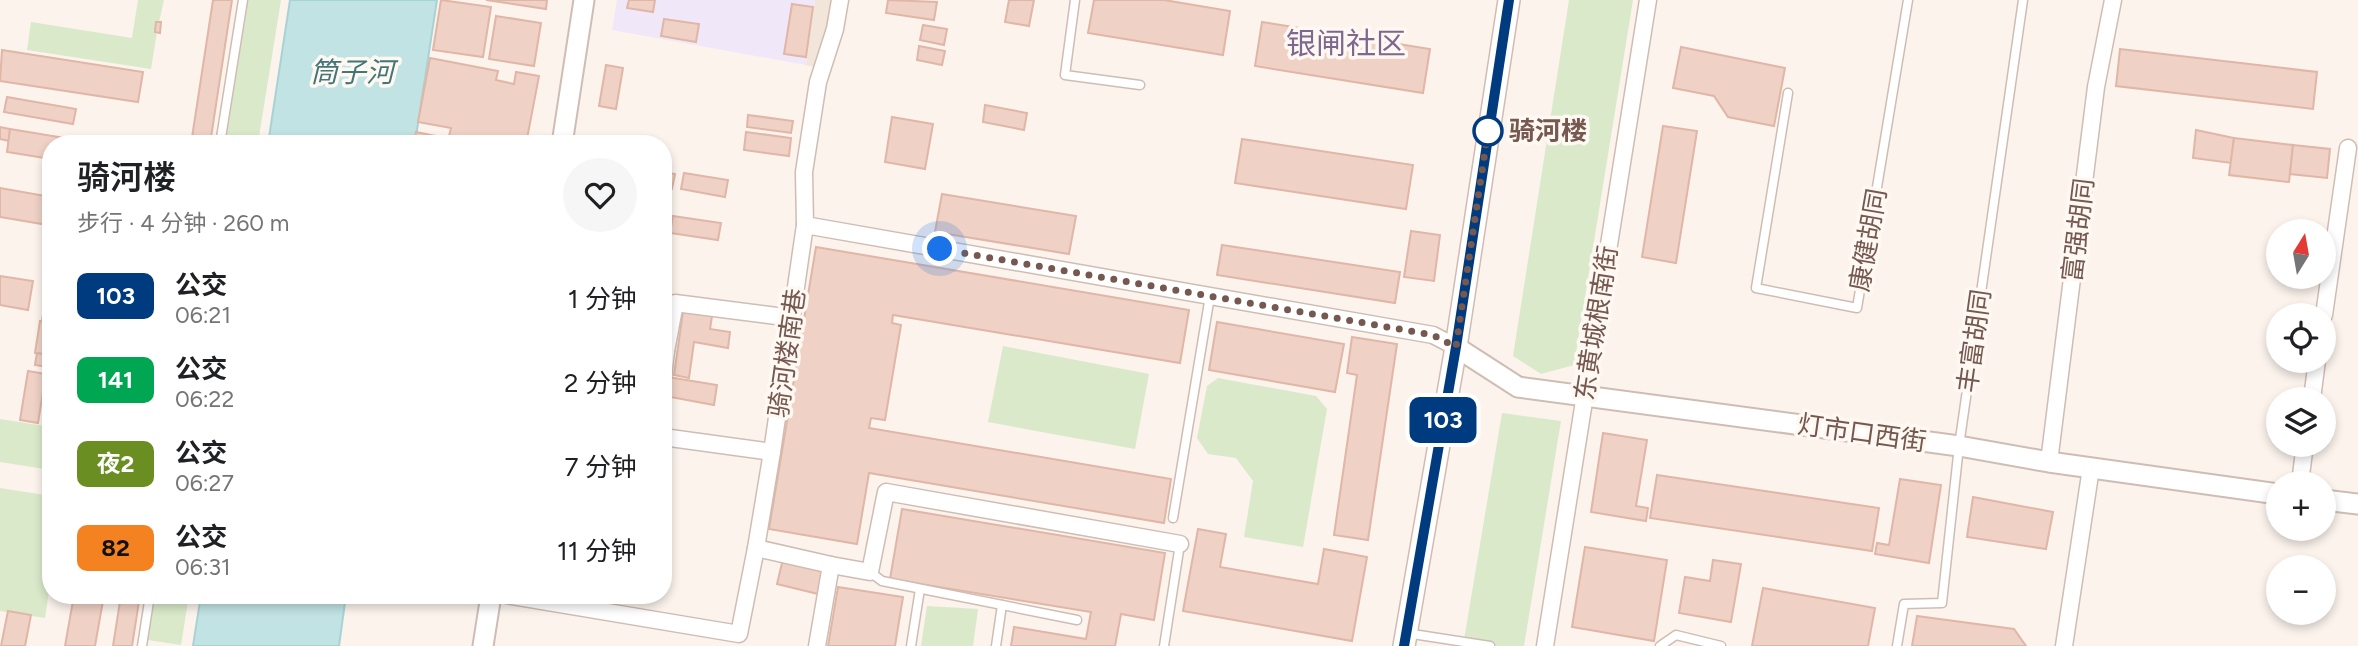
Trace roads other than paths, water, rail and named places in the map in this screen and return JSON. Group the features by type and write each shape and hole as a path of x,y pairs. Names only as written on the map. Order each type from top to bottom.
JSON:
{"main road":[{"path":"1405,639 1456,347 1509,0"}],"street":[{"path":"563,135 584,0"},
{"name":"骑河楼南巷","path":"560,604 739,634 756,548 792,318 805,225 804,173 818,82 835,29 840,0"},
{"name":"东黄城根南街","path":"1545,646 1648,0"},
{"name":"富强胡同","path":"2049,462 2096,87 2113,0"},
{"path":"2326,303 2348,148"},
{"path":"805,225 1433,335 1456,347"},
{"path":"672,317 675,303 792,318"},
{"name":"灯市口西街","path":"1456,347 1518,387 1959,446 2049,462 2266,492"},
{"path":"672,438 772,452"},
{"path":"2064,646 2091,468"},
{"path":"756,548 870,572 886,492 1180,544"},
{"path":"2336,501 2358,504"},
{"path":"817,646 831,565"},
{"path":"483,646 490,604"}],"lane":[{"path":"221,135 243,0"},
{"path":"1075,0 1065,75 1140,85"},
{"name":"康健胡同","path":"1788,93 1756,288 1857,308 1908,0"},
{"name":"丰富胡同","path":"1897,646 1904,604 1942,603 1959,446 2023,0"},
{"path":"1173,518 1210,296"},
{"path":"1164,646 1180,544"},
{"path":"870,572 882,582 1077,620"},
{"path":"911,646 920,589"},
{"path":"142,646 149,604"},
{"path":"996,646 1002,605"},
{"path":"1660,646 1676,635 1721,646"},
{"path":"1405,639 1490,646"}],"water":[{"name":"筒子河","path":"290,0 437,0 416,135 269,135"},
{"path":"200,604 345,604 339,646 193,646"}],"place":[{"name":"骑河楼","path":"1488,131"}],"district":[{"name":"银闸社区","path":"1346,43"}]}
